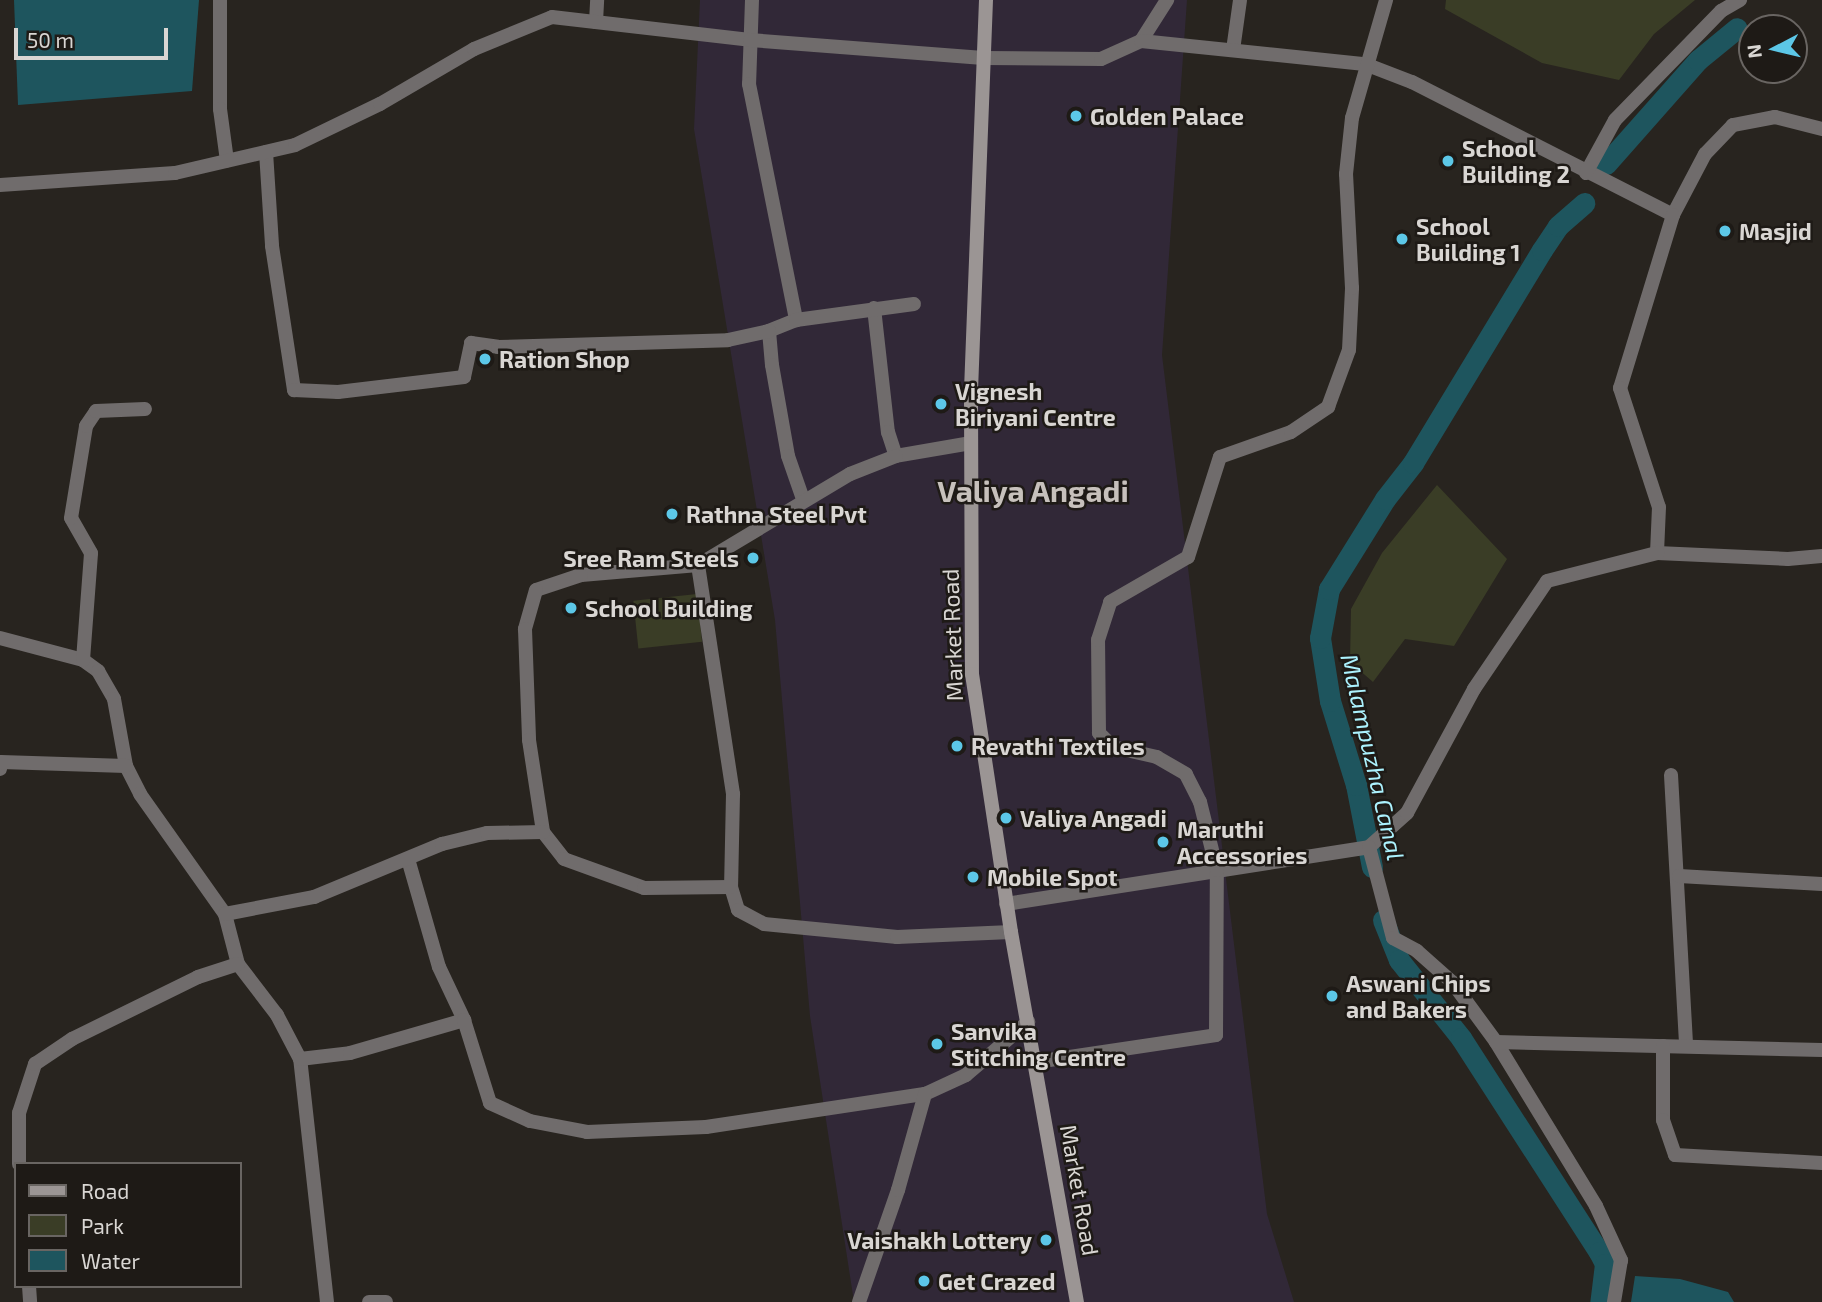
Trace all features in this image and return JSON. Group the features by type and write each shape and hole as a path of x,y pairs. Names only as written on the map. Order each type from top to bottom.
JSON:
{"main road":[{"name":"Market Road","path":"986,0 971,443 972,674 1006,904 1077,1302"}],"street":[{"path":"220,0 220,109 227,161"},
{"path":"596,22 597,0"},
{"path":"752,0 749,83 796,320"},
{"path":"1141,41 1167,0"},
{"path":"1233,50 1240,0"},
{"path":"1036,1062 1216,1035 1217,870 1200,802 1186,774 1157,757 1112,747 1099,733 1098,640 1110,602 1188,557 1220,457 1291,432 1328,407 1349,350 1352,289 1346,174 1352,118 1365,64 1374,47 1386,0"},
{"path":"1586,173 1615,120 1712,20 1740,0"},
{"path":"0,185 175,173 295,145 380,104 511,31 552,17 750,40 983,58 1101,59 1141,41 1365,64 1412,82 1672,215"},
{"path":"1657,553 1659,507 1620,388 1672,215 1705,155 1733,125 1775,117 1822,129"},
{"path":"266,152 272,246 294,390 338,392 464,377 471,344 498,347 728,340 769,331 796,320 914,304"},
{"path":"874,308 888,432 896,456"},
{"path":"769,331 777,408 803,499"},
{"path":"83,660 91,553 71,518 86,426 96,411 145,409"},
{"path":"732,887 644,888 564,859 543,832 525,690 525,629 536,590 581,575 698,565 803,499 896,456 971,443"},
{"path":"1006,904 1369,847 1407,813 1474,689 1547,581 1657,553 1788,559 1822,556"},
{"path":"698,565 733,794 732,887 738,910 764,924 897,937 1011,932"},
{"path":"0,639 83,660 109,685 126,766 166,834 225,914 238,964 277,1015 300,1059 327,1302"},
{"path":"0,762 126,766"},
{"path":"1671,775 1679,876 1686,1045"},
{"path":"225,914 314,897 408,859 487,832 543,832"},
{"path":"1369,847 1393,938 1417,951 1452,982 1496,1042 1595,1206 1621,1260 1614,1302"},
{"path":"408,859 439,967 464,1020 490,1103 530,1121 587,1132 767,1121 862,1100 925,1094 966,1075 1028,1022"},
{"path":"1679,876 1822,884"},
{"path":"19,1162 19,1113 35,1064 72,1039 198,977 238,964"},
{"path":"300,1059 350,1053 464,1020"},
{"path":"1496,1042 1822,1050"},
{"path":"1663,1046 1663,1121 1675,1155 1822,1163"},
{"path":"859,1302 879,1251 925,1094"},
{"path":"369,1302 386,1302"}],"shaded area":[{"name":"Valiya Angadi","path":"700,0 1187,0 1162,355 1267,1214 1294,1302 854,1302 810,1016 775,620 694,129"}],"green space":[{"path":"1446,0 1695,0 1654,34 1619,80 1542,63 1445,9"},
{"path":"1437,485 1507,559 1454,646 1405,639 1373,682 1350,662 1351,609 1382,553"},
{"path":"697,594 702,642 638,648 633,601"}],"water":[{"path":"14,0 199,0 192,91 18,105"},
{"path":"1635,1276 1680,1279 1728,1292 1734,1302 1631,1302"}],"waterway":[{"name":"Malampuzha Canal","path":"1606,164 1698,60 1737,28"},
{"name":"Malampuzha Canal","path":"1372,867 1356,785 1330,701 1320,638 1329,589 1385,499 1413,463 1542,250 1558,226 1584,203"},
{"name":"Malampuzha Canal","path":"1383,920 1399,960 1461,1038 1599,1252 1605,1264 1600,1302"}],"place":[{"name":"Golden Palace","path":"1076,116"},
{"name":"School Building 2","path":"1448,161"},
{"name":"Masjid","path":"1725,231"},
{"name":"School Building 1","path":"1402,239"},
{"name":"Ration Shop","path":"485,359"},
{"name":"Vignesh Biriyani Centre","path":"941,404"},
{"name":"Rathna Steel Pvt","path":"672,514"},
{"name":"Sree Ram Steels","path":"753,558"},
{"name":"School Building","path":"571,608"},
{"name":"Revathi Textiles","path":"957,746"},
{"name":"Valiya Angadi","path":"1006,818"},
{"name":"Maruthi Accessories","path":"1163,842"},
{"name":"Mobile Spot","path":"973,877"},
{"name":"Aswani Chips and Bakers","path":"1332,996"},
{"name":"Sanvika Stitching Centre","path":"937,1044"},
{"name":"Vaishakh Lottery","path":"1046,1240"},
{"name":"Get Crazed","path":"924,1281"}],"district":[{"name":"Valiya Angadi","path":"1033,490"}]}
